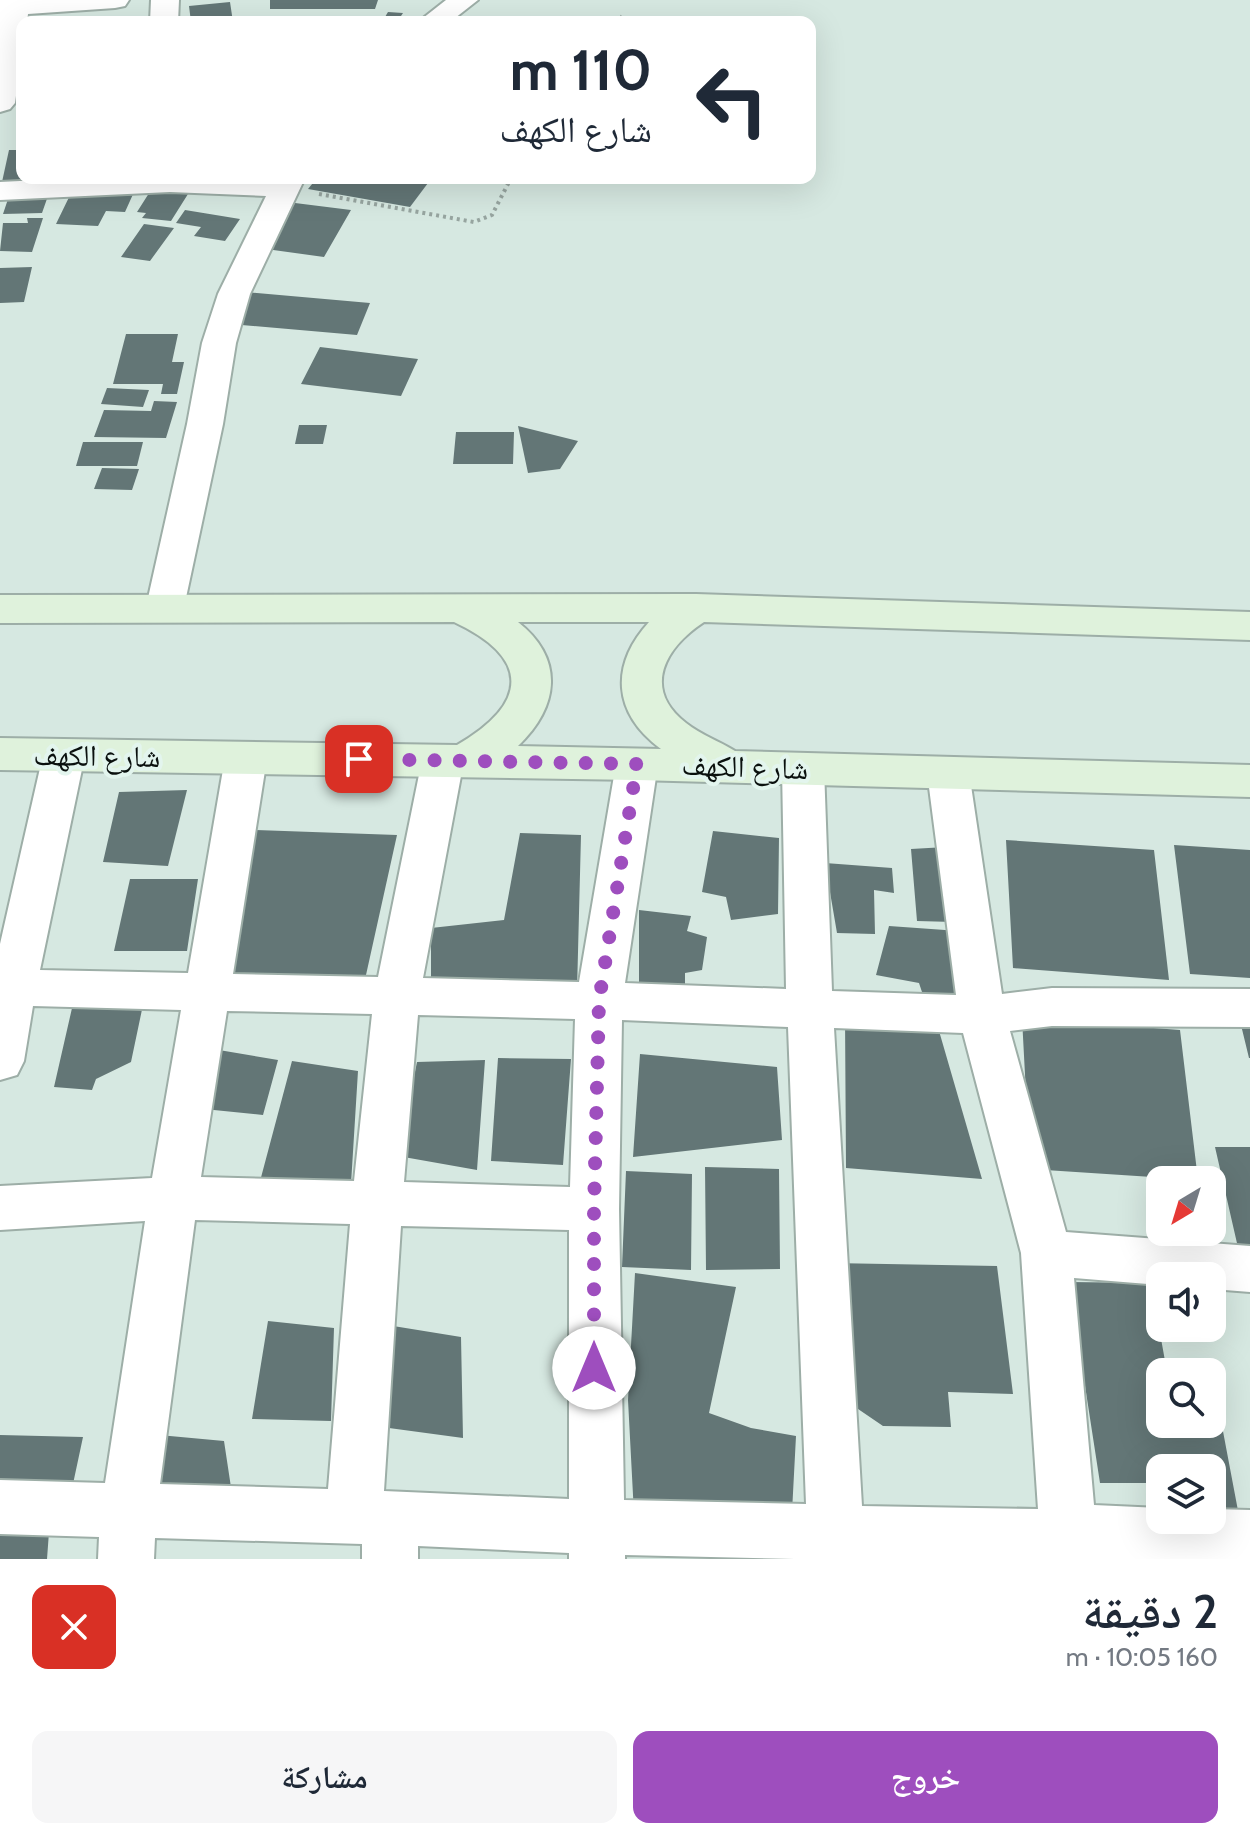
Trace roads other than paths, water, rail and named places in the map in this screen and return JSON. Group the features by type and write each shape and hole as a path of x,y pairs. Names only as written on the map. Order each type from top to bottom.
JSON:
{"main road":[{"path":"454,761 505,737 519,722 532,687 531,670 514,638 480,616 459,608"},
{"path":"0,609 696,608 1250,626"},
{"path":"696,608 662,630 650,644 641,668 641,694 660,726 675,740 695,752 742,767"},
{"name":"شارع الكهف","path":"0,754 637,764 1250,781"}],"street":[{"path":"0,103 8,7 115,0"},
{"path":"441,16 464,0"},
{"path":"0,191 108,184"},
{"path":"165,607 205,424 219,343 234,294 286,184"},
{"path":"0,1061 6,987 64,755"},
{"path":"127,1536 173,1198 246,758"},
{"path":"378,1531 377,1203 397,996 454,761"},
{"path":"596,1543 594,1209 599,1001 637,764"},
{"path":"803,768 810,1009 837,1546"},
{"path":"948,772 982,1015 1046,1253 1070,1545"},
{"path":"6,987 599,1001 982,1015 1052,1007 1250,1008"},
{"path":"0,1208 173,1198 594,1209"},
{"path":"1046,1253 1248,1276"},
{"path":"0,1507 127,1536 378,1531 596,1543 837,1546 1034,1537 1070,1545 1250,1538"}]}
